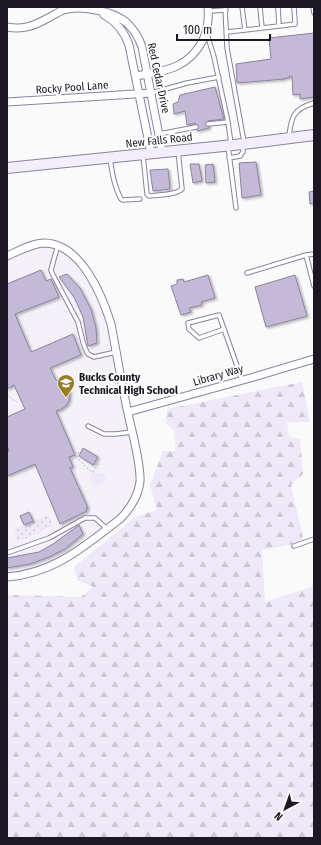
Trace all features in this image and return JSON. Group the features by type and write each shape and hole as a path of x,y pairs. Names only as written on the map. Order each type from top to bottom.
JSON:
{"main road":[{"name":"New Falls Road","path":"7,168 314,135"}],"street":[{"name":"Red Cedar Drive","path":"7,27 21,29 27,28 62,10 74,8 88,8 110,14 128,23 139,38 142,47 162,151"},
{"path":"136,76 170,69 182,64 194,54 206,32 208,24 208,9"},
{"name":"Red Cedar Drive","path":"95,10 114,22 121,30 129,46 139,93 147,153"},
{"name":"Rocky Pool Lane","path":"7,102 151,92"},
{"path":"7,256 36,244 58,246 72,253 90,278 100,295 111,324 140,471 139,488 136,496 124,515 107,530 78,551 55,564 33,573 7,577"},
{"name":"Library Way","path":"128,412 314,358"}],"lane":[{"path":"242,7 245,30"},
{"path":"260,7 262,28"},
{"path":"278,7 279,26"},
{"path":"227,32 295,24 294,7"},
{"path":"313,7 314,13"},
{"path":"208,9 225,9 227,48 244,143 242,154 240,156 229,158"},
{"path":"206,32 219,77 228,122 230,145 229,158 236,208"},
{"path":"151,92 219,77"},
{"path":"288,138 290,121 295,113 303,107 314,103"},
{"path":"208,124 228,122"},
{"path":"159,134 196,127"},
{"path":"147,153 146,192 149,196 175,193 182,189 178,150"},
{"path":"110,157 115,184 121,198 123,200 140,199"},
{"path":"58,246 52,273 78,322 88,354 94,357 116,352"},
{"path":"247,273 306,254 314,254"},
{"path":"306,254 314,286"},
{"path":"224,329 199,338 189,329 188,323 219,315 224,329 242,380"},
{"path":"88,426 104,434 132,432"},
{"path":"7,553 49,538 85,518 95,518 107,530"},
{"path":"294,546 314,539"}],"path":[{"path":"7,394 18,402"},
{"path":"79,452 77,457 79,461 93,473 98,465 98,462 96,461"}],"shaded area":[{"name":"Bucks County Technical High School","path":"45,243 72,253 105,307 140,481 129,509 67,558 7,577 7,256"}],"green space":[{"path":"302,382 310,422 287,422 289,437 300,439 303,474 291,485 304,542 262,550 265,602 314,586 314,838 7,838 7,595 81,597 93,587 77,580 74,567 135,517 157,510 150,485 163,451 176,451 174,430 166,424 167,409"},
{"path":"95,473 103,474 106,478 104,483 94,488 89,476"},
{"path":"48,515 53,526 41,530 41,532 17,542 14,530"}],"building":[{"path":"314,33 314,97 300,99 300,94 293,95 292,76 285,79 237,83 236,64 271,59 269,38"},
{"path":"215,87 224,119 208,121 209,128 197,131 195,123 187,125 185,111 174,114 173,104 178,102 180,95"},
{"path":"256,162 261,195 242,198 239,163"},
{"path":"190,164 199,164 202,181 193,183"},
{"path":"213,164 215,182 206,183 205,165"},
{"path":"168,169 170,189 153,191 150,170"},
{"path":"314,191 314,203 310,204 309,192"},
{"path":"41,270 46,281 51,279 59,297 15,314 31,352 73,334 81,355 50,368 56,380 66,386 70,392 69,401 66,406 56,411 75,455 69,457 73,467 70,468 88,508 86,508 87,511 60,524 35,464 7,476 7,452 9,451 7,445 7,417 25,409 14,385 7,389 7,284"},
{"path":"67,274 80,288 91,309 96,328 97,343 88,346 83,317 74,297 59,277"},
{"path":"208,275 215,298 201,302 202,305 189,308 191,312 181,315 171,286 177,284 177,280 183,279 184,282"},
{"path":"295,275 307,316 266,327 255,287"},
{"path":"83,448 98,457 93,465 79,456"},
{"path":"29,512 33,521 24,525 20,516"},
{"path":"79,525 83,534 65,549 30,564 7,568 7,558 39,552 53,544"}],"place":[{"name":"Bucks County Technical High School","path":"66,398"}]}
